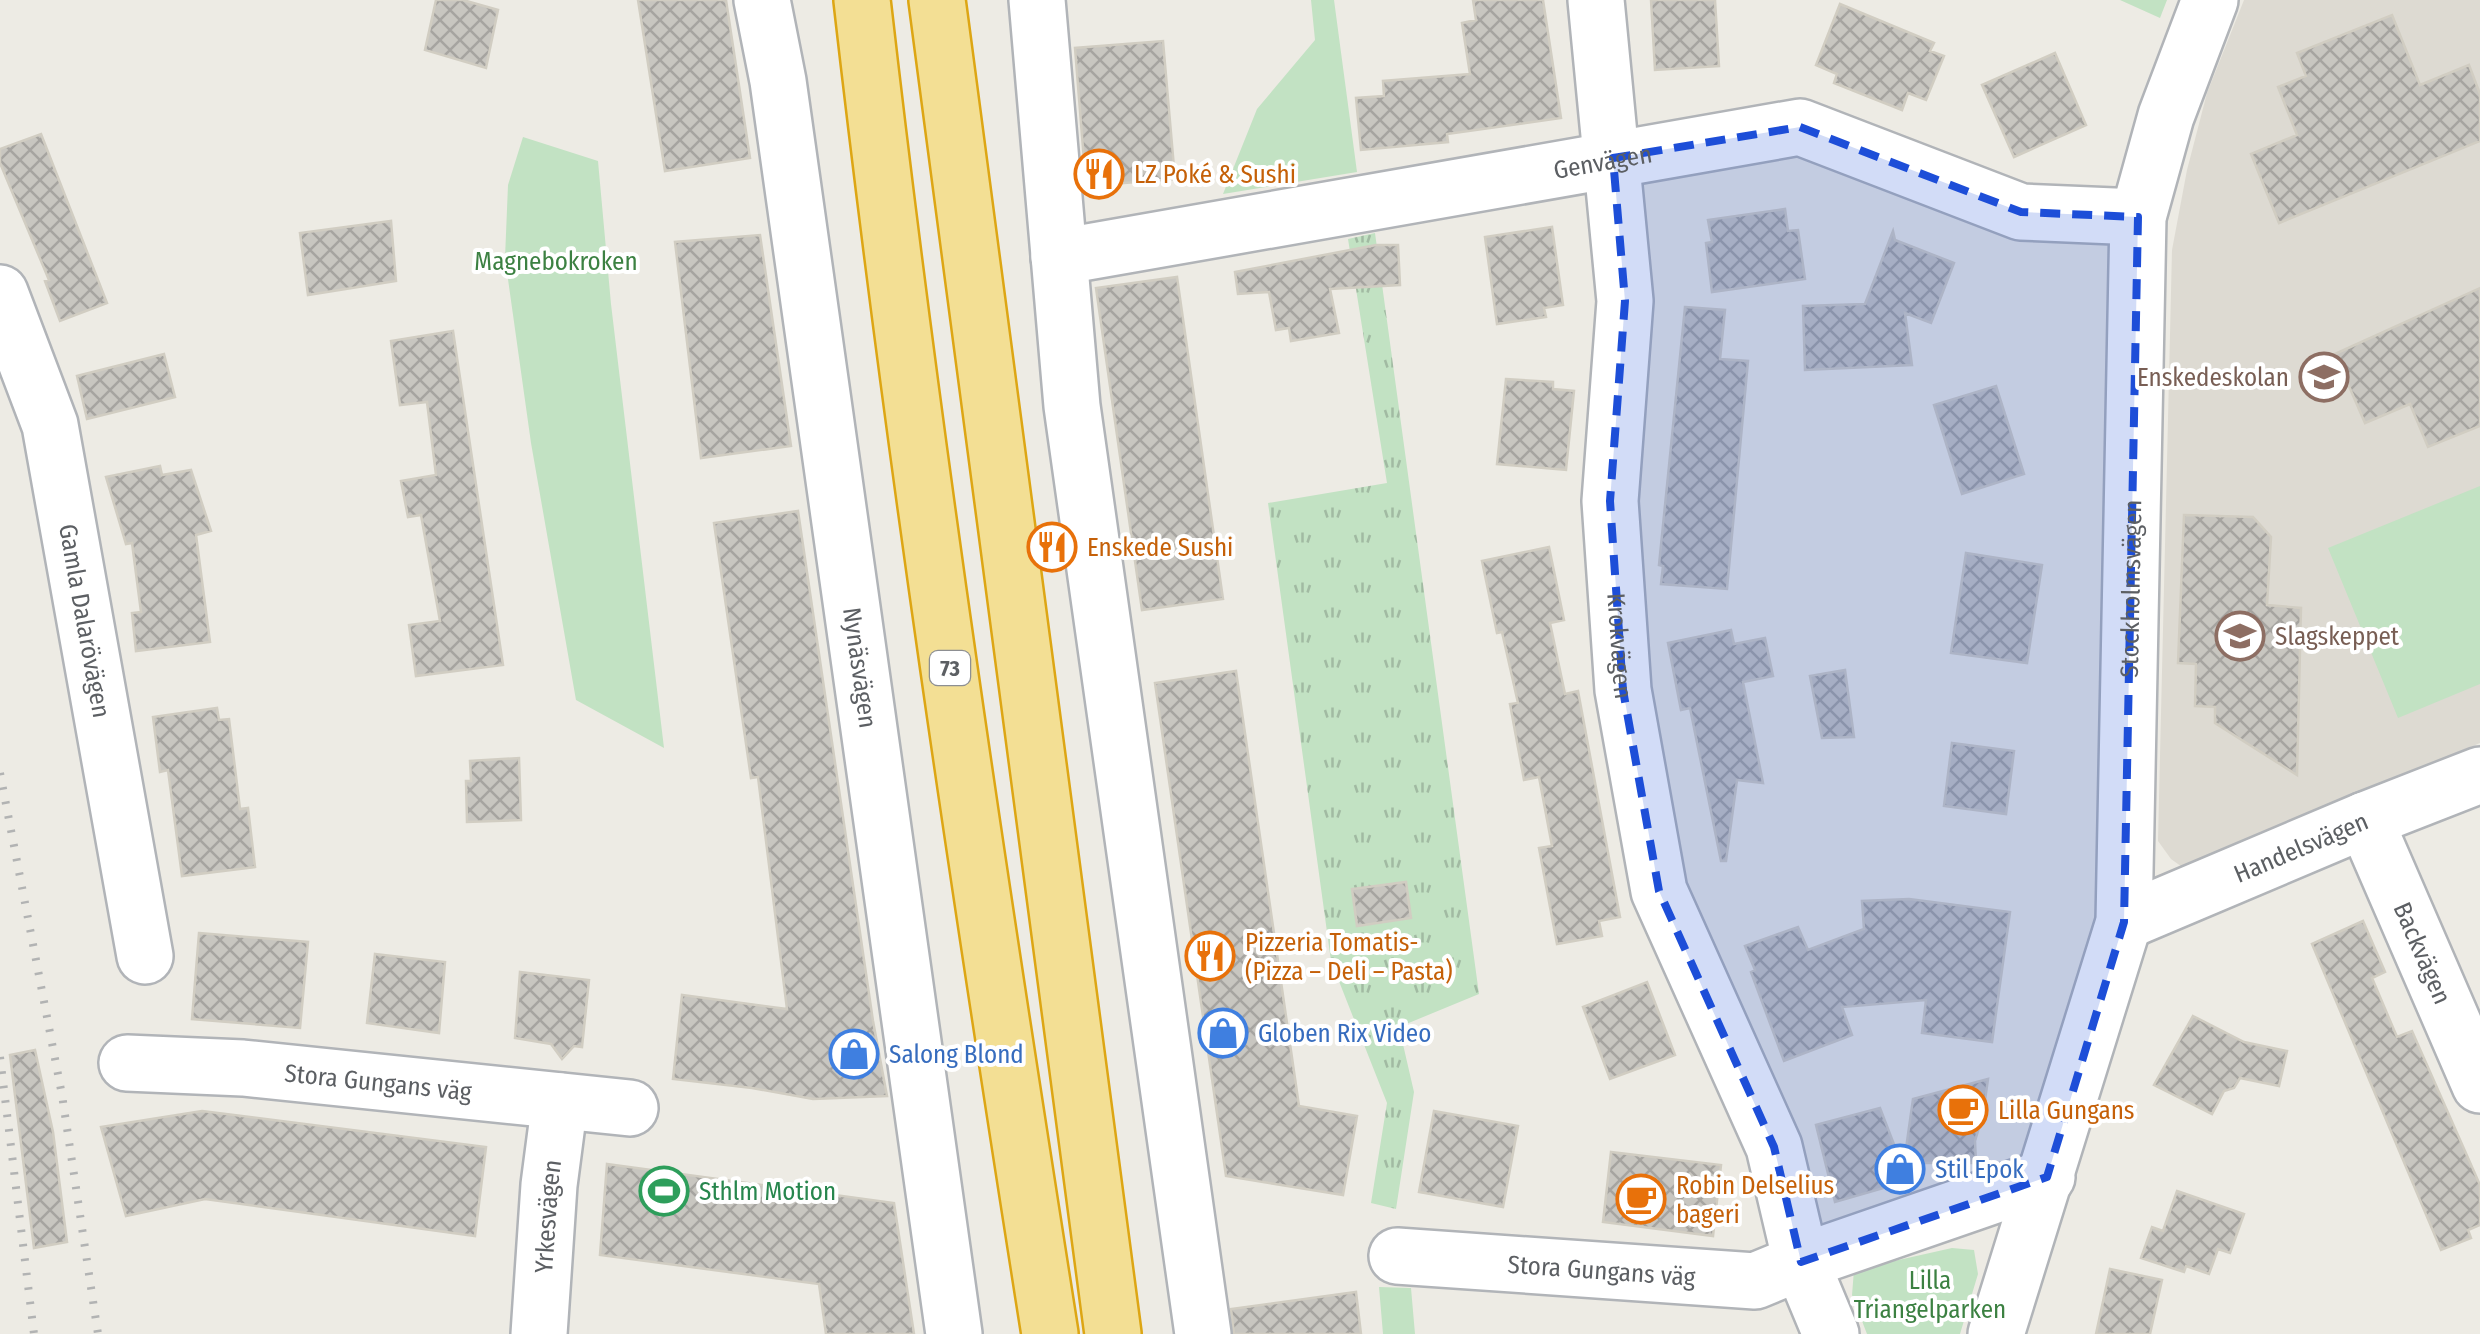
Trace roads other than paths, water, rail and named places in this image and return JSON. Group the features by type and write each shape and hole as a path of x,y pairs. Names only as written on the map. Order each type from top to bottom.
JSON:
{"highway":[{"name":"73","path":"862,0 955,702 1050,1334"},
{"path":"937,0 1114,1334"}],"street":[{"name":"Nynäsvägen","path":"762,0 778,82 954,1334"},
{"path":"1037,0 1072,406 1203,1334"},
{"name":"Krokvägen","path":"1596,0 1624,301 1610,501 1623,690 1659,891 1774,1148 1801,1262"},
{"name":"Stockholmsvägen","path":"1996,1334 2124,922 2138,217 2166,116 2210,0"},
{"name":"Genvägen","path":"1059,256 1800,127 2021,212 2138,217"},
{"name":"Gamla Dalarövägen","path":"0,293 50,425 145,956"},
{"name":"Handelsvägen","path":"2124,922 2480,775"},
{"name":"Backvägen","path":"2365,820 2480,1085"},
{"name":"Stora Gungans väg","path":"127,1063 243,1068 630,1108"},
{"name":"Yrkesvägen","path":"538,1334 560,1101"},
{"path":"1832,1334 1801,1262 2047,1177"},
{"name":"Stora Gungans väg","path":"1397,1256 1755,1282 1801,1262"}],"railway":[{"path":"0,773 62,1095 98,1334"},
{"path":"0,1057 34,1334"}],"place":[{"name":"LZ Poké & Sushi","path":"1099,174"},
{"name":"Enskedeskolan","path":"2324,377"},
{"name":"Enskede Sushi","path":"1052,547"},
{"name":"Slagskeppet","path":"2240,636"},
{"name":"Pizzeria Tomatis- (Pizza – Deli – Pasta)","path":"1210,956"},
{"name":"Globen Rix Video","path":"1223,1033"},
{"name":"Salong Blond","path":"854,1054"},
{"name":"Lilla Gungans","path":"1963,1110"},
{"name":"Stil Epok","path":"1900,1169"},
{"name":"Sthlm Motion","path":"664,1191"},
{"name":"Robin Delselius bageri","path":"1641,1199"}],"park label":[{"name":"Magnebokroken","path":"556,261"},
{"name":"Lilla Triangelparken","path":"1930,1294"}]}
